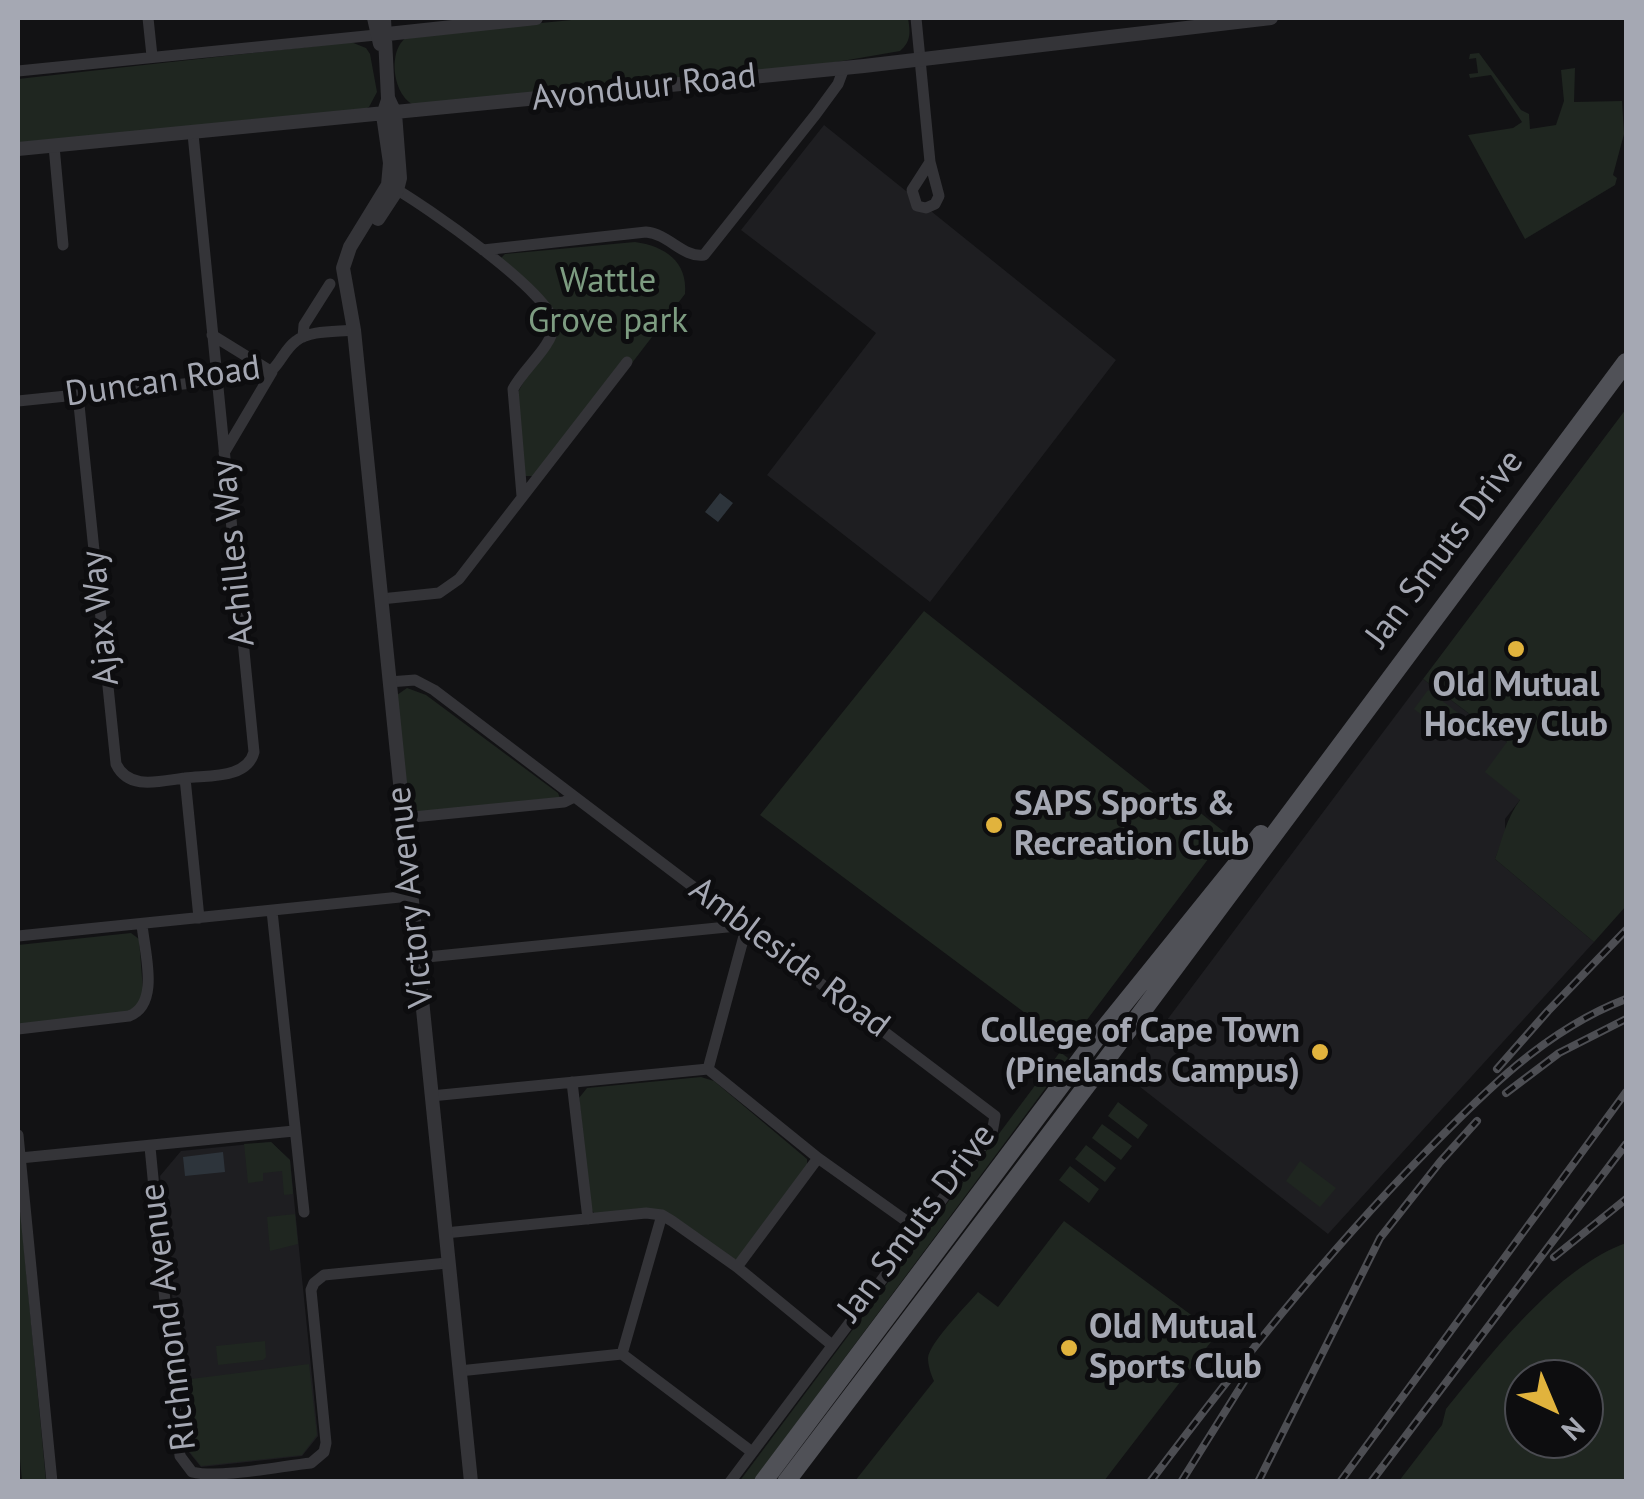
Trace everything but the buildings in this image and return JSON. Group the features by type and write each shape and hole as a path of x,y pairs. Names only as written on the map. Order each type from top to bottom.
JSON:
{"main road":[{"name":"Jan Smuts Drive","path":"786,1482 1626,362"},
{"name":"Jan Smuts Drive","path":"763,1482 1113,1016 1269,824 1316,775"}],"street":[{"path":"148,18 152,56"},
{"path":"374,18 381,35 389,109 400,162 393,188 421,202 483,250 546,304 553,317 554,330 548,341 513,389 522,496"},
{"path":"381,35 384,18"},
{"path":"18,71 536,18"},
{"path":"916,18 930,162"},
{"name":"Avonduur Road","path":"18,149 193,134 389,109 844,68 1270,18"},
{"path":"483,250 646,232 669,238 690,254 704,255 816,114 838,84 844,68"},
{"name":"Achilles Way","path":"185,778 242,770 254,752 193,134"},
{"path":"54,146 63,245"},
{"name":"Victory Avenue","path":"393,188 345,258 344,280 354,330 471,1482"},
{"path":"302,337 304,325 330,284"},
{"name":"Duncan Road","path":"18,401 272,372 290,346 302,337 354,330"},
{"path":"212,335 272,372 224,453"},
{"path":"381,600 427,595 450,587 627,362"},
{"name":"Ajax Way","path":"78,394 116,764 120,773 137,782 185,778"},
{"name":"Ambleside Road","path":"389,682 415,680 425,684 988,1108 996,1124 918,1230"},
{"path":"185,778 199,918"},
{"path":"403,818 564,802 574,796"},
{"path":"18,936 410,896"},
{"path":"272,911 304,1212"},
{"path":"18,1028 137,1013 148,994 142,924"},
{"path":"417,958 747,926 708,1069"},
{"path":"431,1096 708,1069 818,1158 918,1230 730,1482"},
{"path":"572,1082 588,1218"},
{"path":"20,1158 294,1131"},
{"path":"18,1134 52,1482"},
{"name":"Richmond Avenue","path":"150,1147 180,1456 184,1466 201,1474 253,1476 311,1463 324,1452 311,1290 314,1283 324,1275 447,1263"},
{"path":"737,1267 818,1158"},
{"path":"622,1354 662,1214"},
{"path":"445,1233 662,1214 737,1267 832,1345"},
{"path":"459,1371 622,1354 752,1452"}],"shaded area":[{"path":"824,125 1116,360 930,602 767,475 876,333 741,230"},
{"path":"720,493 733,503 718,522 705,512"},
{"path":"1423,679 1508,743 1520,800 1505,819 1505,834 1495,859 1594,942 1328,1234 1130,1079 1147,1057 1146,1048"},
{"path":"271,1142 290,1160 318,1436 302,1456 201,1467 188,1451 160,1176 181,1151"},
{"path":"223,1152 225,1172 185,1176 183,1157"}],"green space":[{"path":"592,18 908,18 910,32 900,51 819,65 417,106 402,94 397,84 397,51 409,36"},
{"path":"351,42 370,54 377,92 369,107 361,111 18,144 18,79"},
{"path":"1479,53 1521,110 1529,114 1530,129 1556,125 1564,101 1561,70 1575,68 1574,102 1622,101 1624,134 1613,175 1617,178 1615,185 1525,239 1468,135 1513,128 1522,122 1491,75 1470,78 1469,74 1478,73 1476,58 1469,59 1470,54"},
{"name":"Wattle Grove park","path":"635,242 656,247 672,258 683,273 685,294 582,428 533,476 525,476 518,392 557,323 500,259 505,254"},
{"path":"1626,409 1626,906 1594,942 1495,859 1520,800 1485,772 1507,742 1423,679"},
{"name":"SAPS Sports & Recreation Club","path":"924,611 1165,802 1174,792 1227,834 1068,1045 760,815"},
{"path":"407,688 426,695 560,798 413,814 406,805 397,695"},
{"path":"1428,690 1466,719 1452,738 1414,709"},
{"path":"131,933 139,939 144,1003 134,1013 18,1028 18,945"},
{"path":"1060,1052 1068,1058 753,1481 739,1482"},
{"path":"701,1077 714,1081 807,1159 807,1165 741,1258 734,1260 670,1216 594,1213 591,1209 579,1098 587,1088"},
{"path":"1118,1102 1148,1125 1138,1139 1108,1116"},
{"path":"1102,1124 1132,1146 1121,1160 1092,1138"},
{"path":"271,1142 290,1160 293,1194 284,1195 282,1171 263,1173 263,1181 248,1183 244,1144"},
{"path":"1086,1145 1116,1168 1105,1182 1075,1159"},
{"path":"1300,1161 1336,1188 1320,1207 1286,1181"},
{"path":"1070,1166 1099,1189 1089,1203 1059,1180"},
{"path":"18,1184 46,1481 22,1481 18,1438"},
{"path":"295,1214 298,1244 270,1251 267,1217"},
{"name":"Old Mutual Sports Club","path":"1064,1221 1217,1334 1104,1481 855,1481 934,1381 928,1358 941,1334 978,1292 998,1307"},
{"path":"1626,1243 1626,1481 1399,1481 1442,1425 1446,1409 1505,1338 1576,1271"},
{"path":"265,1341 263,1360 218,1365 216,1346"},
{"path":"309,1364 317,1435 302,1455 201,1466 189,1451 183,1380"}],"railway":[{"path":"1497,1069 1626,930"},
{"path":"1150,1482 1315,1273 1446,1132 1542,1046 1596,1012 1626,999"},
{"path":"1506,1093 1559,1053 1626,1019"},
{"path":"1340,1482 1626,1092"},
{"path":"1258,1482 1380,1238 1477,1121"},
{"path":"1371,1482 1626,1144"},
{"path":"1554,1257 1626,1199"},
{"path":"1181,1482 1253,1367"}],"place":[{"name":"Old Mutual Hockey Club","path":"1516,649"},
{"name":"SAPS Sports & Recreation Club","path":"994,825"},
{"name":"College of Cape Town (Pinelands Campus)","path":"1320,1052"},
{"name":"Old Mutual Sports Club","path":"1069,1348"}]}
